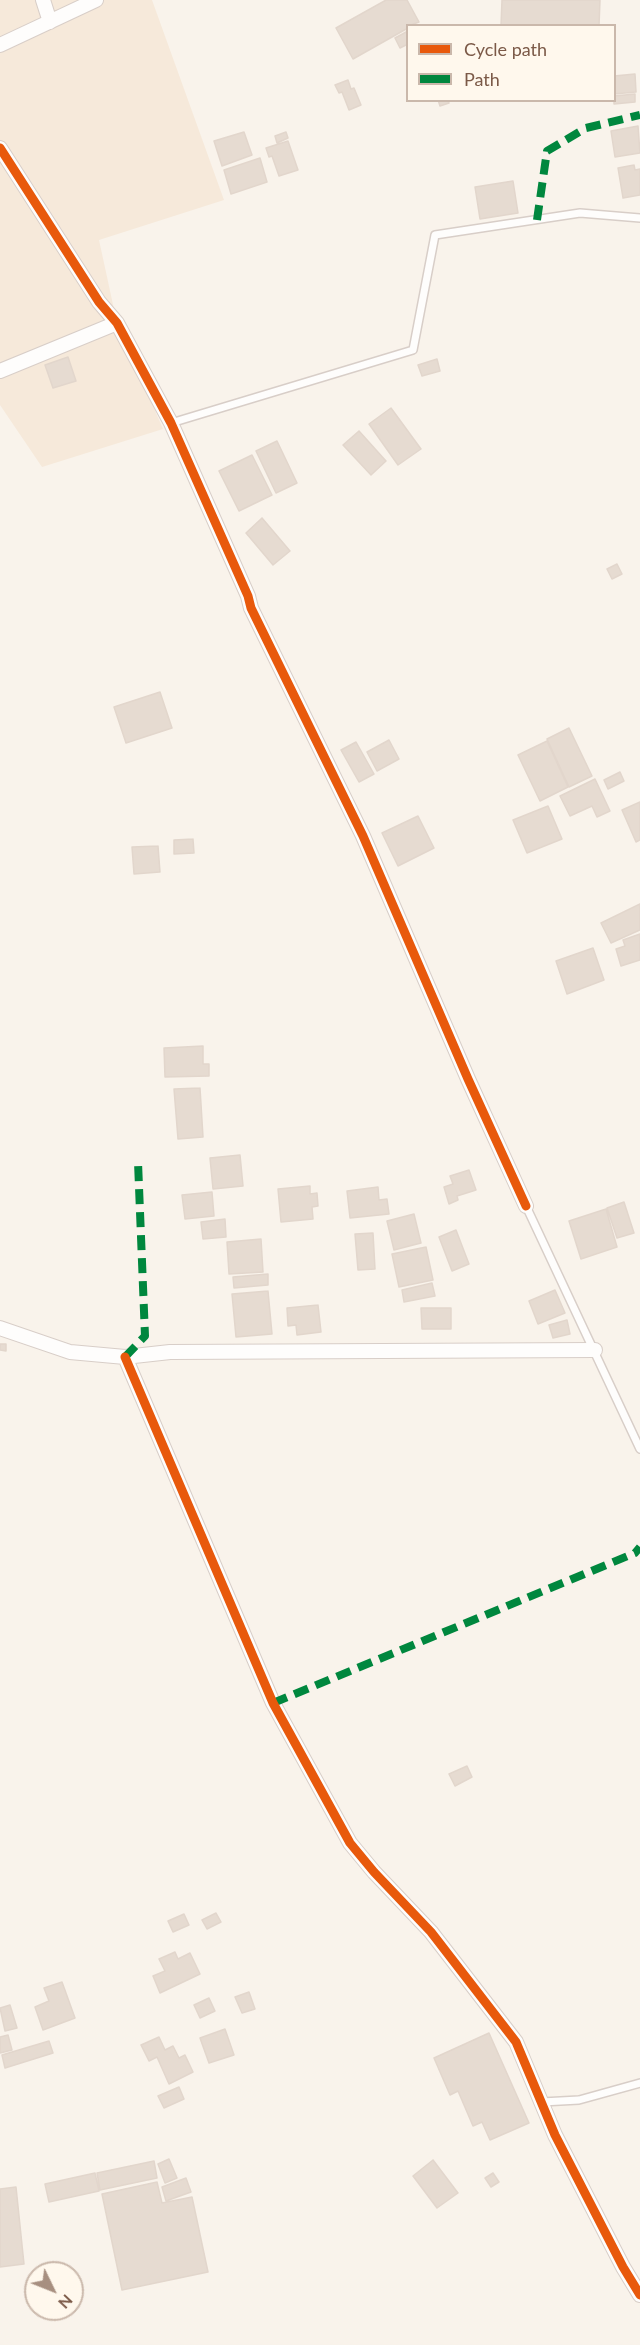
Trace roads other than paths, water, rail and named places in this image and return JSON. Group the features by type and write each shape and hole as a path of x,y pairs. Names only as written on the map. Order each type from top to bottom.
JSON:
{"street":[{"path":"43,0 50,22"},
{"path":"0,45 96,0"},
{"path":"0,148 99,302 117,323 171,423 248,596 251,608 363,836 468,1079 526,1206"},
{"path":"0,371 117,323"},
{"path":"0,1328 70,1352 125,1357 170,1352 595,1350"},
{"path":"125,1357 273,1703 350,1843 431,1932 516,2042 555,2135 623,2268 640,2295"}],"lane":[{"path":"171,423 413,350 435,235 580,213 640,218"},
{"path":"526,1206 640,1449"},
{"path":"542,2102 579,2100 640,2083"}]}
